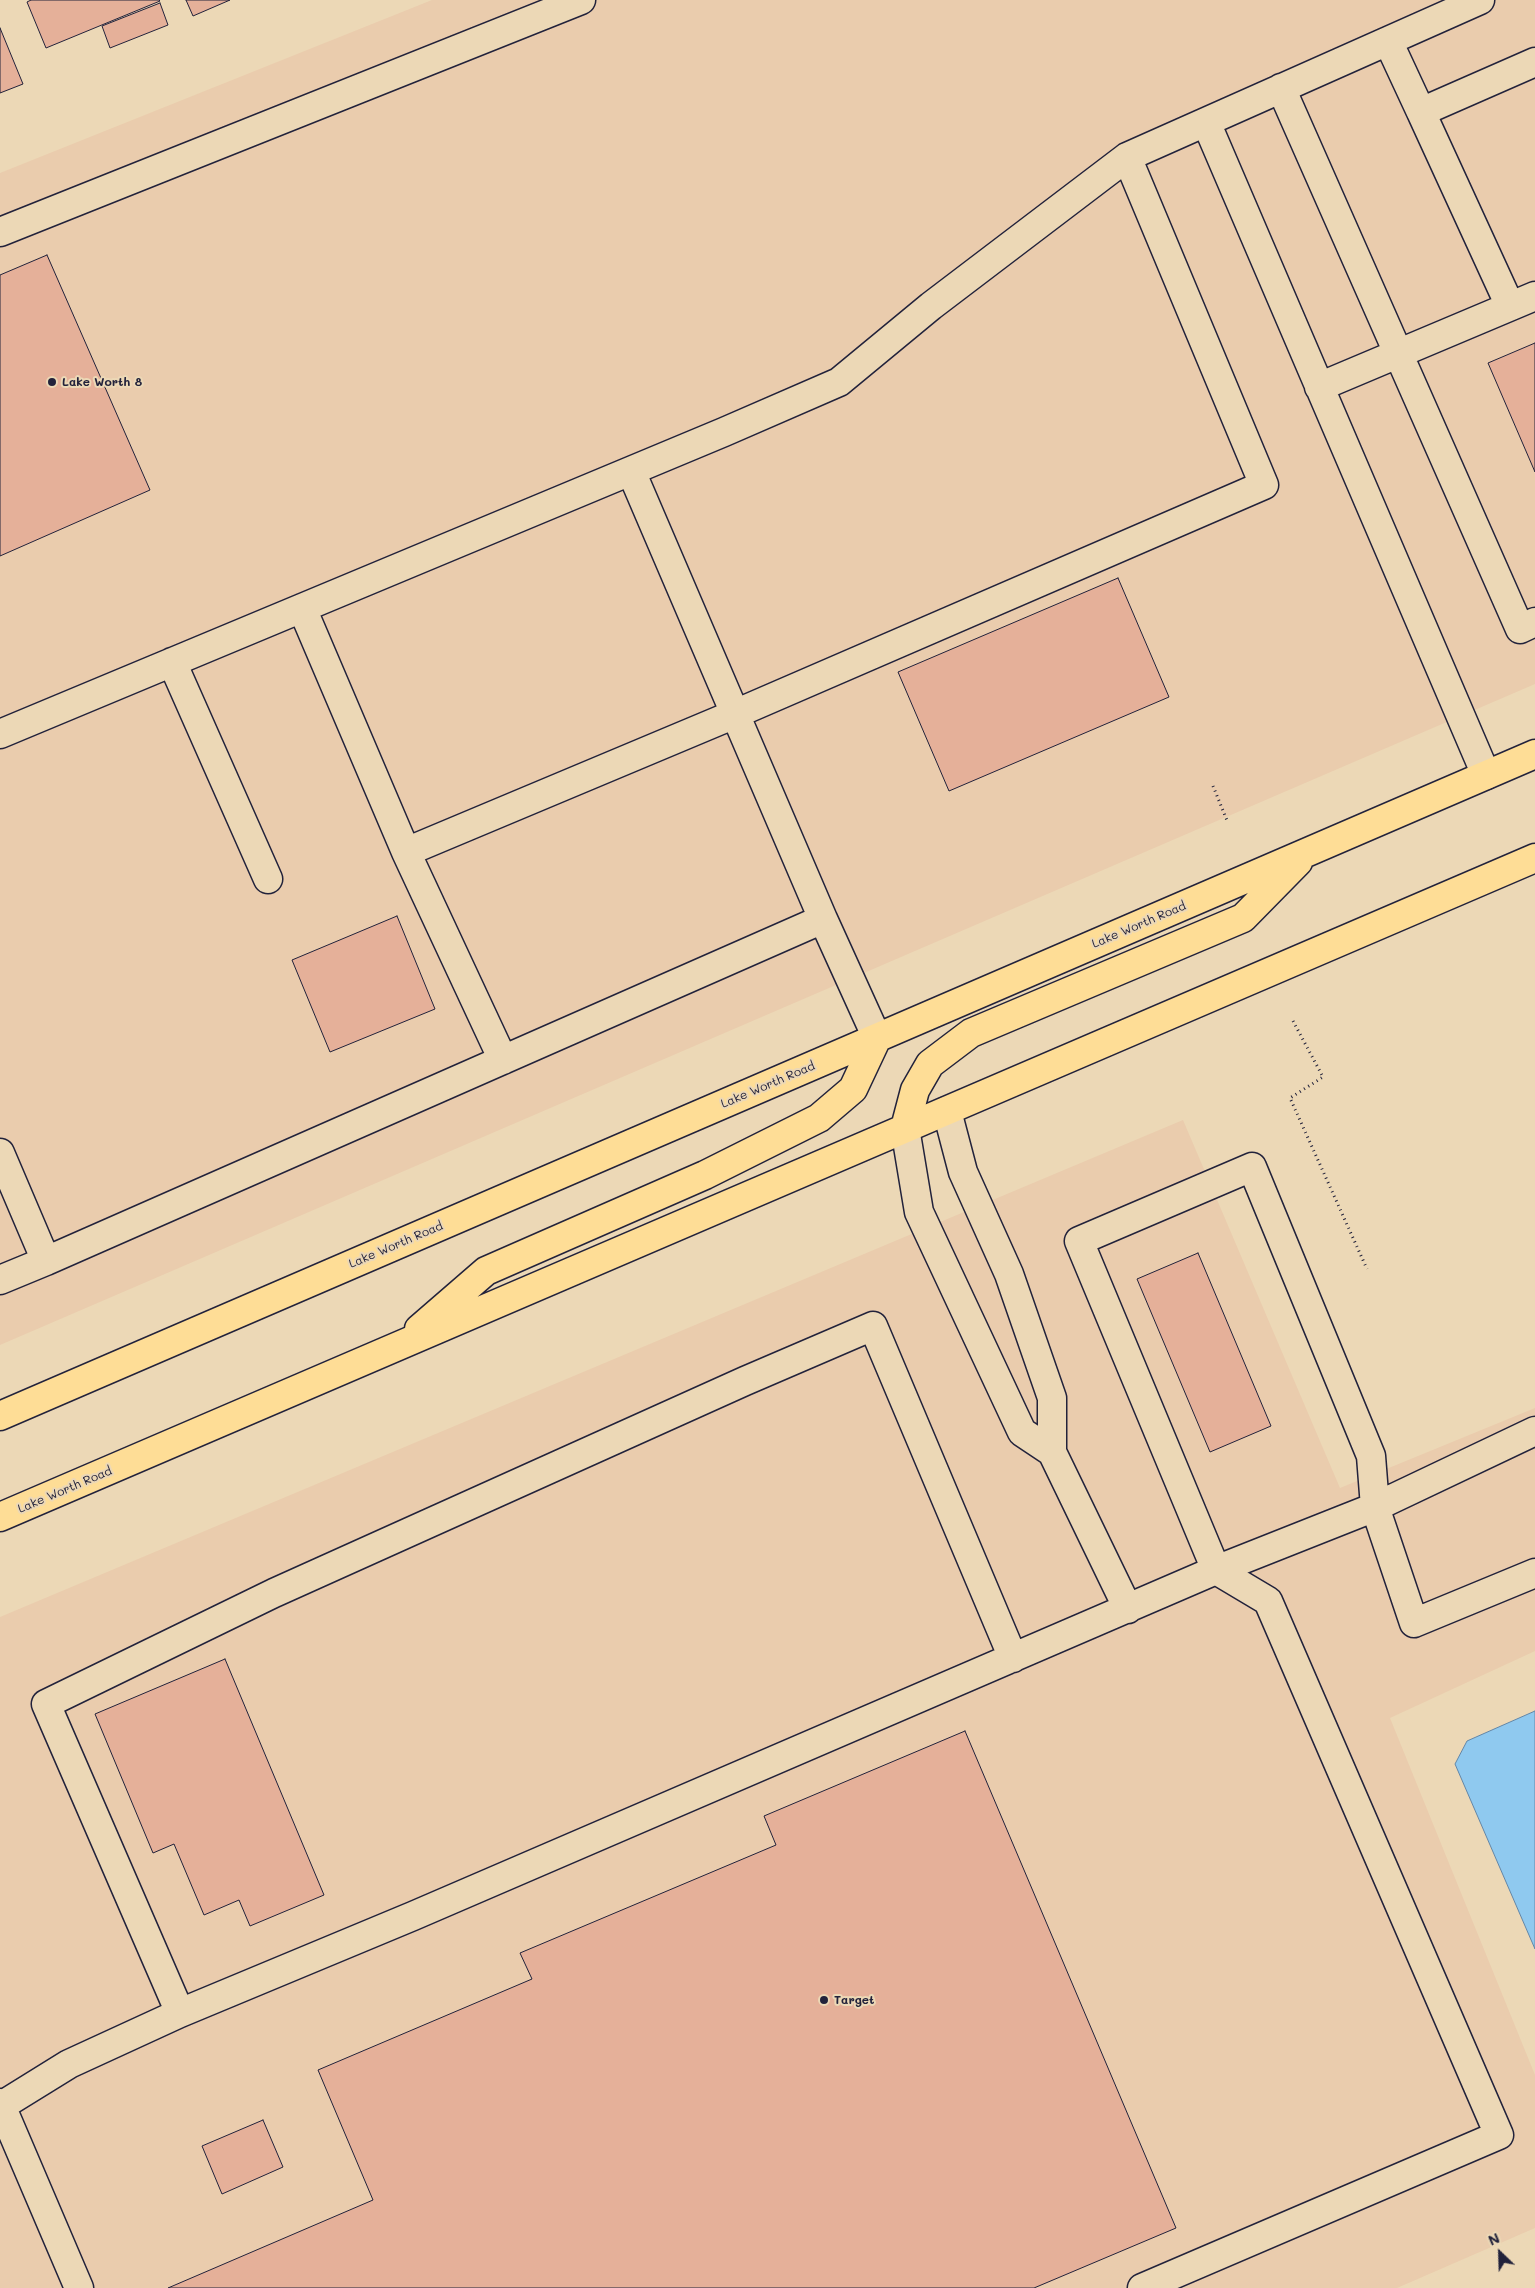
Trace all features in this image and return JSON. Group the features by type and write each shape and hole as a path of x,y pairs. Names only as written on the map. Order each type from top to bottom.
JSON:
{"main road":[{"name":"Lake Worth Road","path":"0,1416 1535,754"},
{"path":"905,1128 914,1090 930,1064 971,1033 1243,918 1308,852"},
{"name":"Lake Worth Road","path":"0,1517 1535,858"},
{"path":"398,1347 486,1271 705,1175 819,1118 853,1089 877,1038"}],"lane":[{"path":"0,232 581,0"},
{"path":"0,734 631,471 838,382 931,306 1127,157 1480,0"},
{"path":"1388,41 1510,306"},
{"path":"1421,112 1535,62"},
{"path":"1281,88 1520,629 1535,622"},
{"path":"1206,122 1486,775"},
{"path":"406,852 735,714 1264,485 1127,157"},
{"path":"1319,387 1535,296"},
{"path":"631,471 823,920 877,1038"},
{"path":"302,608 406,852 503,1060"},
{"path":"172,662 268,879"},
{"path":"0,1280 823,920"},
{"path":"947,1111 963,1172 1009,1274 1052,1398 1052,1452 1128,1609"},
{"path":"905,1128 918,1212 1022,1432 1052,1452"},
{"path":"0,1152 46,1261"},
{"path":"1142,2288 1499,2135 1268,1601 1216,1570 1079,1241 1252,1167 1371,1456 1374,1507 1414,1623 1535,1573"},
{"path":"180,2013 46,1704 274,1593 745,1381 873,1326 1013,1658"},
{"path":"79,2288 0,2105 69,2064 180,2013 413,1916 1216,1570 1374,1507 1535,1431"}],"path":[{"path":"1213,786 1228,824"},
{"path":"1293,1020 1323,1077 1290,1098 1367,1270"}],"shaded area":[{"path":"432,0 1535,0 1535,684 0,1345 0,173"},
{"path":"1183,1120 1340,1488 1535,1408 1535,1651 1390,1718 1535,2075 1535,2228 1397,2288 0,2288 0,1617"}],"water":[{"path":"1535,1711 1535,1949 1455,1764 1467,1741"}],"building":[{"path":"31,0 160,1 46,48 27,2"},
{"path":"186,0 230,0 193,16"},
{"path":"160,3 168,25 110,48 102,26"},
{"path":"0,28 23,84 0,93"},
{"name":"Lake Worth 8","path":"47,255 150,490 0,556 0,275"},
{"path":"1535,343 1535,472 1488,363"},
{"path":"1118,578 1169,697 949,791 898,672"},
{"path":"397,916 435,1009 330,1052 292,960"},
{"path":"1198,1253 1271,1426 1210,1452 1137,1279"},
{"path":"225,1659 324,1895 250,1926 239,1900 204,1915 174,1844 153,1853 95,1714"},
{"path":"965,1731 1176,2228 1034,2288 168,2288 373,2200 318,2070 532,1979 520,1953 776,1845 764,1816"},
{"path":"263,2120 283,2167 222,2194 202,2146"}],"place":[{"name":"Lake Worth 8","path":"52,382"},
{"name":"Target","path":"824,2000"}]}
